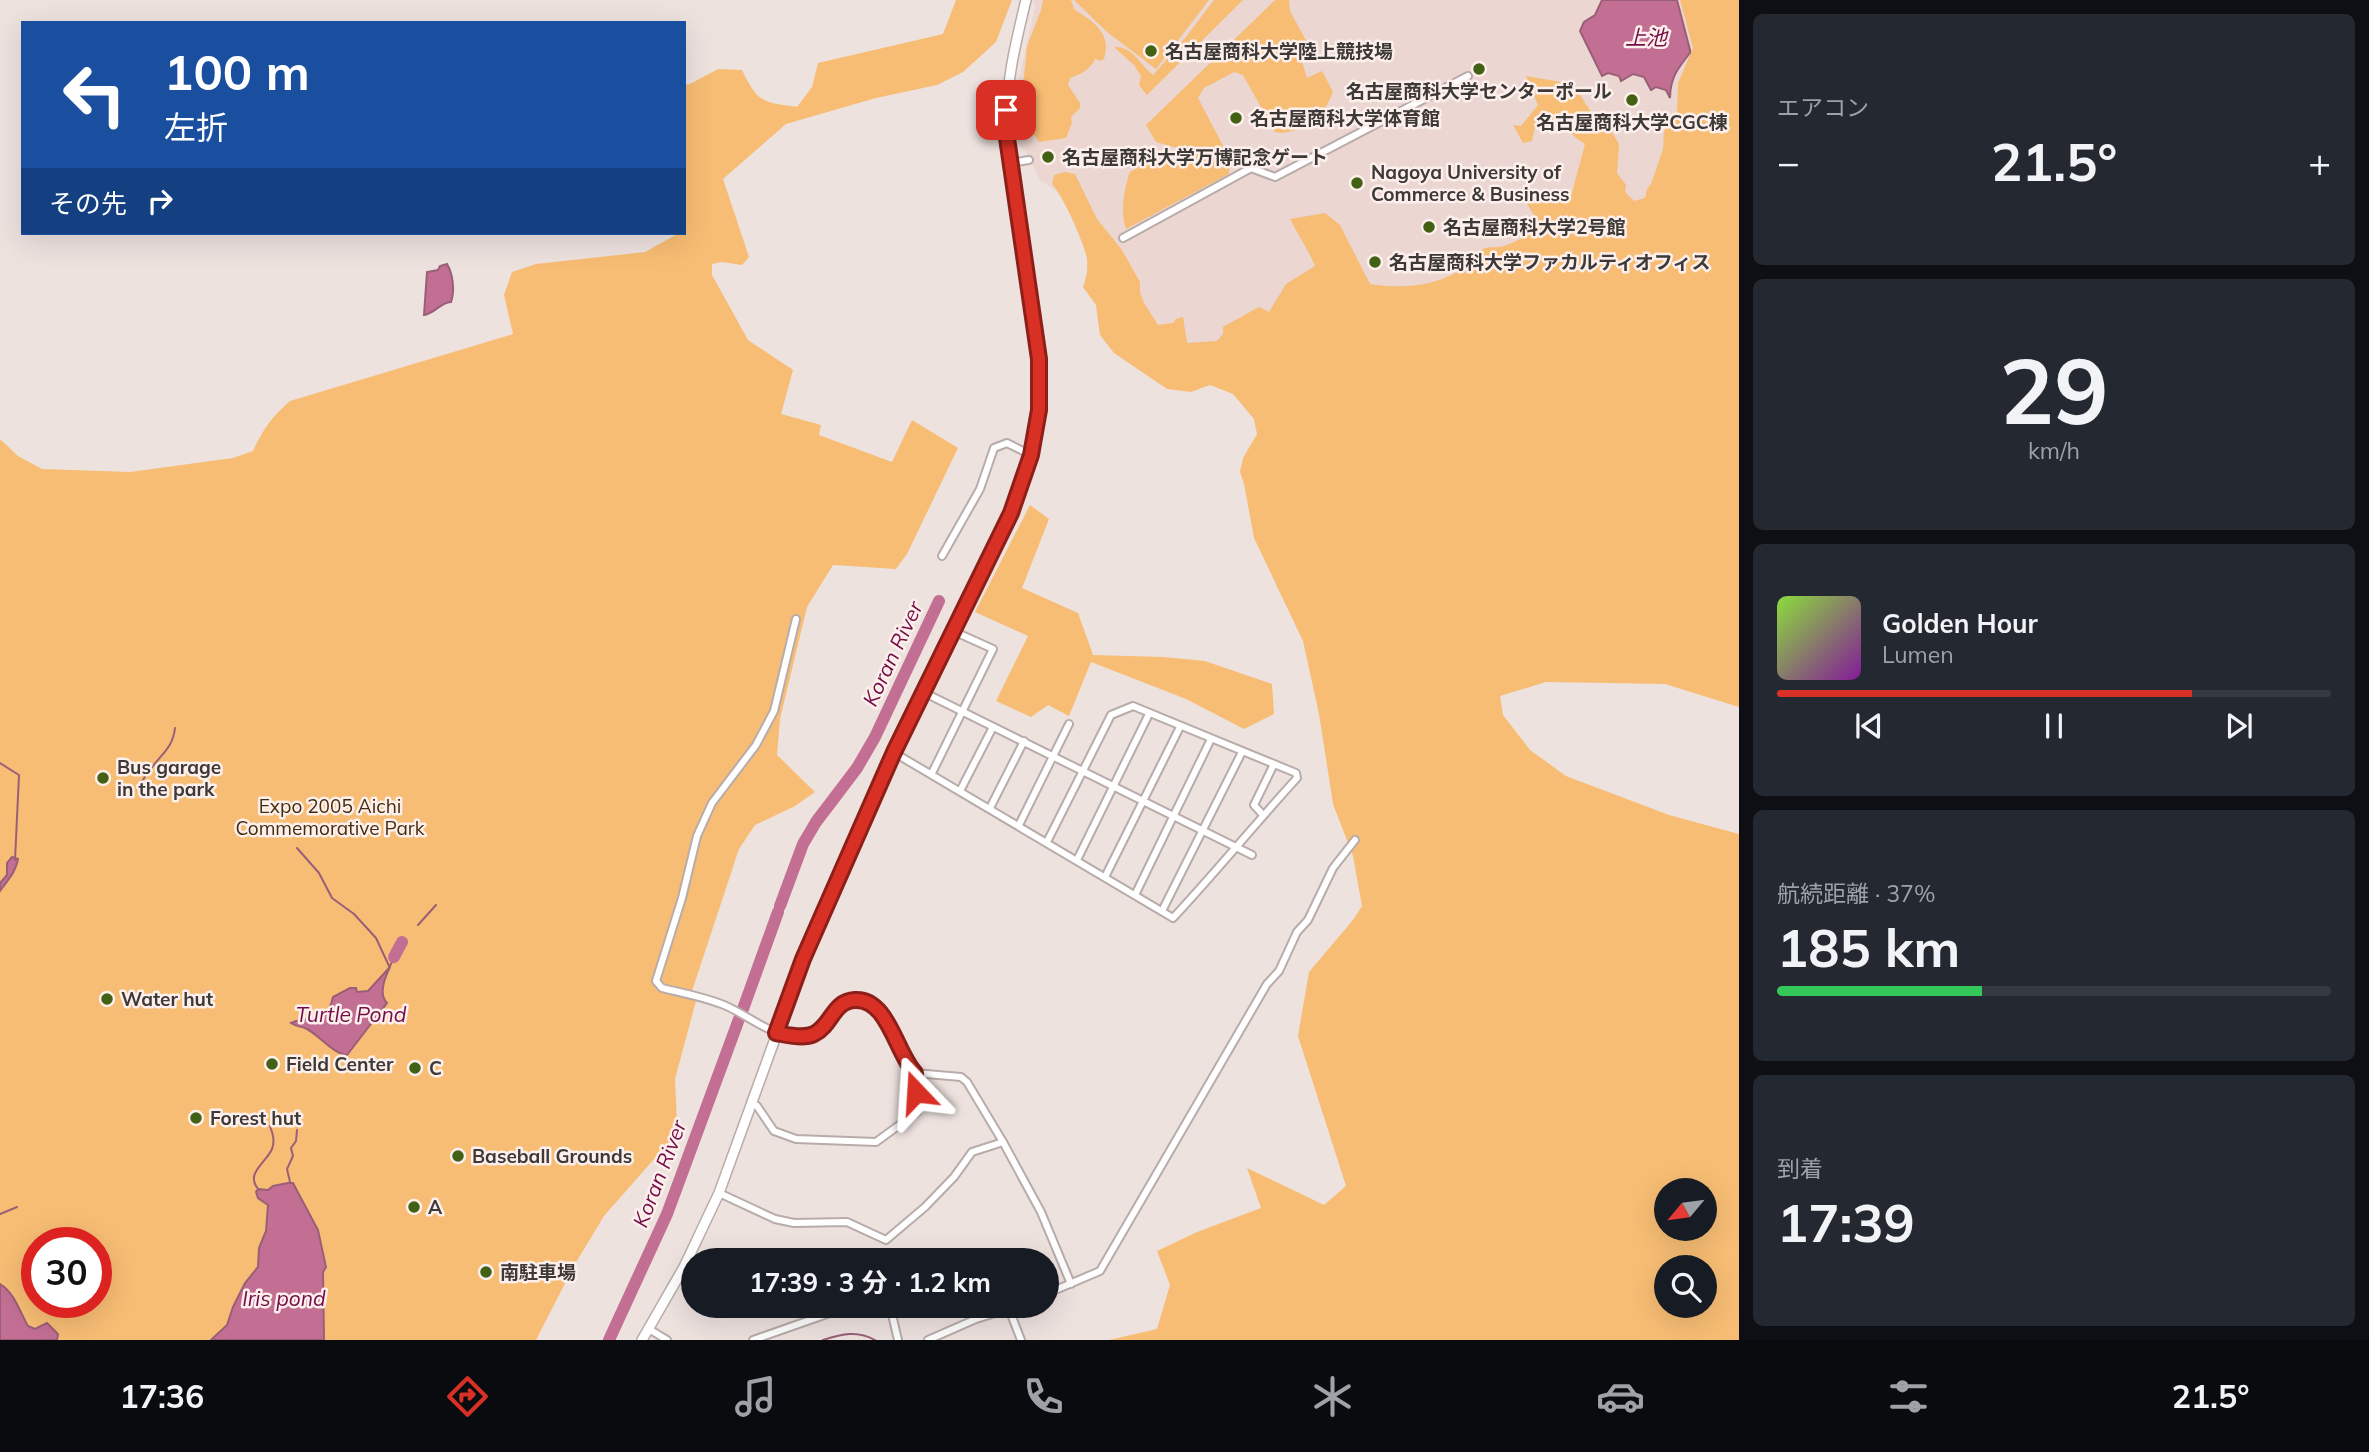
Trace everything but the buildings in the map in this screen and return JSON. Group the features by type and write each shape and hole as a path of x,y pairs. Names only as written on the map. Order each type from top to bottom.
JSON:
{"main road":[{"path":"642,1340 684,1267 719,1193 803,959 894,752 1011,513 1031,455 1039,410 1039,359 1010,163 1006,110 1009,78 1026,0"}],"street":[{"path":"1123,238 1251,168 1275,177 1468,76"},
{"path":"1010,163 1029,160"},
{"path":"942,556 980,489 994,448 1007,443 1031,455"},
{"path":"751,1102 757,1106 774,1131 796,1139 876,1142 917,1112 915,1073 906,1063 882,1012 856,1000 837,1006 827,1023 814,1034 797,1037 776,1033 724,1005 662,988 656,981 682,898 697,836 712,803 766,729 774,711 796,619"},
{"path":"932,773 993,649 953,631"},
{"path":"923,692 1252,855"},
{"path":"894,752 1173,918 1297,778 1296,773 1133,706 1111,715 1048,842"},
{"path":"1077,860 1149,714"},
{"path":"1019,825 1069,724"},
{"path":"960,791 993,727"},
{"path":"1105,877 1180,727"},
{"path":"1135,895 1211,739"},
{"path":"990,808 1024,741"},
{"path":"1162,911 1242,752"},
{"path":"1263,815 1254,805 1274,764"},
{"path":"1059,1289 1100,1271 1267,984 1279,971 1297,932 1308,920 1333,868 1355,840"},
{"path":"915,1073 961,1077 967,1082 1041,1212 1071,1284"},
{"path":"719,1193 775,1219 794,1223 847,1222 886,1240 944,1187 972,1152 1003,1142"},
{"path":"753,1340 816,1318"},
{"path":"893,1318 898,1340"},
{"path":"928,1340 979,1318"},
{"path":"1012,1318 1021,1340"},
{"path":"649,1329 667,1340"}],"shaded area":[{"name":"Nagoya University of Commerce & Business","path":"1033,0 1739,0 1664,194 1598,231 1275,336 1114,353 1100,335 1096,305 1083,287 1087,256 1066,204 1060,194 1040,180 1026,151 1018,144 1013,106 1035,7"}],"green space":[{"name":"Expo 2005 Aichi Commemorative Park","path":"956,0 1012,0 996,42 963,72 937,85 876,98 786,124 723,179 749,257 742,265 722,262 712,264 712,275 748,340 793,370 781,414 821,425 819,435 892,462 912,420 958,448 907,554 896,569 833,565 807,607 780,719 777,755 815,792 795,806 755,825 739,849 693,988 692,996 697,997 675,1079 677,1123 669,1142 604,1216 575,1264 536,1340 0,1340 0,439 18,456 42,469 130,472 233,458 253,451 268,424 290,401 513,334 504,295 512,272 536,264 645,252 675,235 686,235 686,85 718,69 742,70 752,89 762,99 797,107 812,87 818,63 943,34"},
{"path":"1043,0 1071,0 1074,9 1100,29 1106,42 1106,50 1104,59 1095,59 1085,71 1070,78 1068,85 1080,103 1080,108 1071,117 1072,123 1066,138 1039,142 1023,118 1017,101 1024,77 1027,46"},
{"name":"名古屋商科大学陸上競技場","path":"1074,0 1209,0 1156,69 1107,32"},
{"path":"1214,0 1243,0 1147,95 1139,85 1141,76 1134,65 1114,47 1131,53 1153,75"},
{"path":"1275,0 1289,0 1290,11 1314,55 1302,62 1307,78 1322,71 1333,92 1324,110 1313,121 1300,128 1280,133 1275,132 1243,75 1234,72 1204,88 1198,98 1230,159 1229,174 1126,229 1124,200 1130,172 1146,163 1181,163 1181,149 1156,142 1146,125"},
{"path":"1680,0 1739,0 1739,707 1665,684 1546,682 1500,696 1503,715 1530,750 1566,776 1669,815 1739,834 1739,1340 1109,1340 1157,1329 1170,1285 1157,1251 1197,1232 1261,1208 1247,1168 1324,1205 1346,1186 1298,1036 1309,972 1362,906 1353,856 1333,804 1319,714 1303,641 1254,538 1240,472 1243,458 1257,434 1254,419 1233,394 1210,385 1191,392 1167,389 1114,353 1100,335 1096,305 1083,287 1087,259 1078,232 1052,184 1054,175 1065,172 1075,174 1097,219 1122,250 1140,282 1144,303 1158,325 1173,323 1183,317 1187,343 1217,341 1223,334 1223,327 1259,307 1269,312 1286,284 1315,266 1290,219 1325,213 1340,225 1370,284 1394,286 1419,285 1443,279 1464,267 1483,249 1501,247 1538,229 1536,219 1525,200 1556,196 1570,200 1585,144 1562,125 1552,122 1535,127 1532,141 1523,143 1513,125 1521,126 1538,105 1526,76 1573,84 1593,115 1608,125 1619,144 1617,173 1626,185 1625,192 1634,201 1645,198 1663,149 1664,131 1677,114 1678,83 1693,48"},
{"path":"1030,505 1049,519 1022,588 1078,613 1093,655 1205,661 1272,684 1274,714 1244,729 1186,699 1091,662 1069,716 1048,705 1031,717 996,701 1028,636 975,612"}],"water":[{"name":"上池","path":"1602,0 1677,0 1690,53 1671,85 1670,98 1666,90 1656,87 1651,90 1644,77 1633,74 1621,81 1619,76 1608,73 1602,76 1580,31 1584,22 1595,15"},
{"path":"447,264 453,283 451,302 424,315 427,272 438,270 440,266"},
{"path":"12,857 18,859 17,864 0,891 0,883 7,875 7,863"},
{"name":"Turtle Pond","path":"390,967 383,990 387,1003 347,1055 336,1051 307,1029 291,1023 322,1016 330,1007 333,997 350,988 356,988 357,992 368,991"},
{"name":"Iris pond","path":"293,1183 318,1230 326,1267 323,1272 324,1340 211,1340 227,1325 245,1283 258,1267 259,1248 266,1231 268,1205 258,1198 256,1192 258,1189 268,1190 273,1186"},
{"path":"0,1284 13,1297 21,1318 24,1318 28,1326 35,1329 47,1323 58,1334 57,1340 0,1340"}],"waterway":[{"name":"Koran River","path":"780,906 803,844 816,822 857,768 875,737 939,601"},
{"path":"137,789 170,744 175,728"},
{"path":"0,763 19,775 15,860"},
{"path":"297,848 319,873 332,898 354,914 376,938 389,966"},
{"path":"418,925 436,905"},
{"name":"Koran River","path":"743,1009 778,912"},
{"path":"394,957 402,942"},
{"path":"389,968 393,960"},
{"name":"Koran River","path":"609,1340 667,1214 739,1019"},
{"path":"259,1190 254,1179 272,1149 270,1126"},
{"path":"290,1182 287,1169 293,1156 291,1148 296,1141 297,1130"},
{"path":"0,1214 17,1207"},
{"path":"823,1340 849,1334 875,1340"}],"place":[{"name":"名古屋商科大学陸上競技場","path":"1151,51"},
{"name":"名古屋商科大学センターポール","path":"1479,69"},
{"name":"名古屋商科大学CGC棟","path":"1632,100"},
{"name":"名古屋商科大学体育館","path":"1236,118"},
{"name":"名古屋商科大学万博記念ゲート","path":"1048,157"},
{"name":"Nagoya University of Commerce & Business","path":"1357,183"},
{"name":"名古屋商科大学2号館","path":"1429,227"},
{"name":"名古屋商科大学ファカルティオフィス","path":"1375,262"},
{"name":"Bus garage in the park","path":"103,778"},
{"name":"Water hut","path":"107,999"},
{"name":"Field Center","path":"272,1064"},
{"name":"C","path":"415,1068"},
{"name":"Forest hut","path":"196,1118"},
{"name":"Baseball Grounds","path":"458,1156"},
{"name":"A","path":"414,1207"},
{"name":"南駐車場","path":"486,1272"}],"route":[{"path":"916,1092 915,1073 906,1063 882,1012 870,1005 856,1000 837,1006 827,1023 814,1034 797,1037 776,1033 803,959 894,752 1011,513 1025,479 1036,437 1039,359 1007,138 1006,110"}]}
